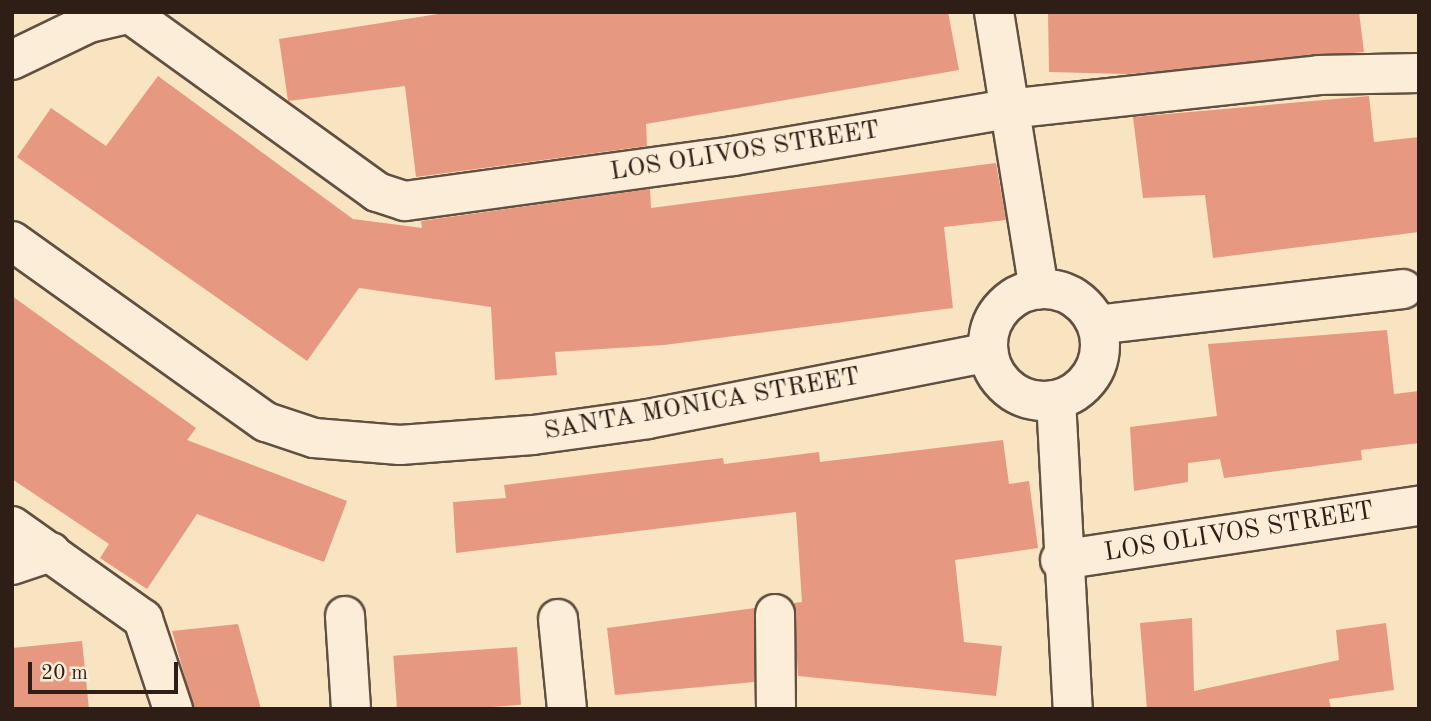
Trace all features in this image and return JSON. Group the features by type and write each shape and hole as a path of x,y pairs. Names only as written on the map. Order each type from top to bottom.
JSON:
{"street":[{"path":"12,60 89,23 136,12"},
{"path":"994,12 1039,289"},
{"name":"LOS OLIVOS STREET","path":"129,13 377,192 397,200 733,156 1008,108 1319,75 1419,73"},
{"name":"SANTA MONICA STREET","path":"12,241 266,422 314,438 400,445 545,433 988,352"},
{"path":"1039,289 1075,298 1097,326 1097,367 1085,384 1056,400 1017,394 1003,384 988,352 989,334 1006,304 1039,289"},
{"path":"1097,326 1403,289"},
{"path":"1056,400 1060,560 1073,709"},
{"name":"LOS OLIVOS STREET","path":"1060,560 1419,506"},
{"path":"12,526 143,619 173,709"},
{"path":"12,565 51,552"},
{"path":"775,614 776,709"},
{"path":"345,616 351,709"},
{"path":"558,620 566,709"}],"building":[{"path":"451,12 948,12 959,70 646,124 647,146 416,177 405,86 288,101 279,39"},
{"path":"1048,12 1359,12 1364,52 1128,74 1049,72"},
{"path":"158,76 353,219 422,228 421,221 650,189 651,208 996,163 1006,220 944,227 953,308 664,345 555,352 557,375 495,380 491,307 359,288 307,361 17,157 51,108 106,146"},
{"path":"1369,96 1374,142 1419,137 1419,232 1213,258 1205,195 1143,198 1133,117"},
{"path":"12,296 196,428 187,440 347,501 324,562 197,514 147,589 100,558 109,544 12,479"},
{"path":"1387,330 1394,394 1419,391 1419,443 1361,450 1362,460 1224,478 1220,459 1188,463 1188,482 1134,491 1130,427 1217,416 1208,344"},
{"path":"1003,440 1009,484 1029,481 1038,548 955,560 964,642 1002,646 996,696 798,676 794,603 802,602 796,512 456,553 453,502 506,498 504,485 723,458 724,464 819,452 820,462"},
{"path":"755,608 754,682 615,695 607,628"},
{"path":"1192,618 1194,691 1339,660 1336,630 1386,623 1394,690 1329,699 1331,709 1147,709 1140,623"},
{"path":"238,624 261,709 194,709 172,631"},
{"path":"82,641 89,709 12,709 12,648"},
{"path":"517,647 521,705 462,709 397,709 393,656"}]}
